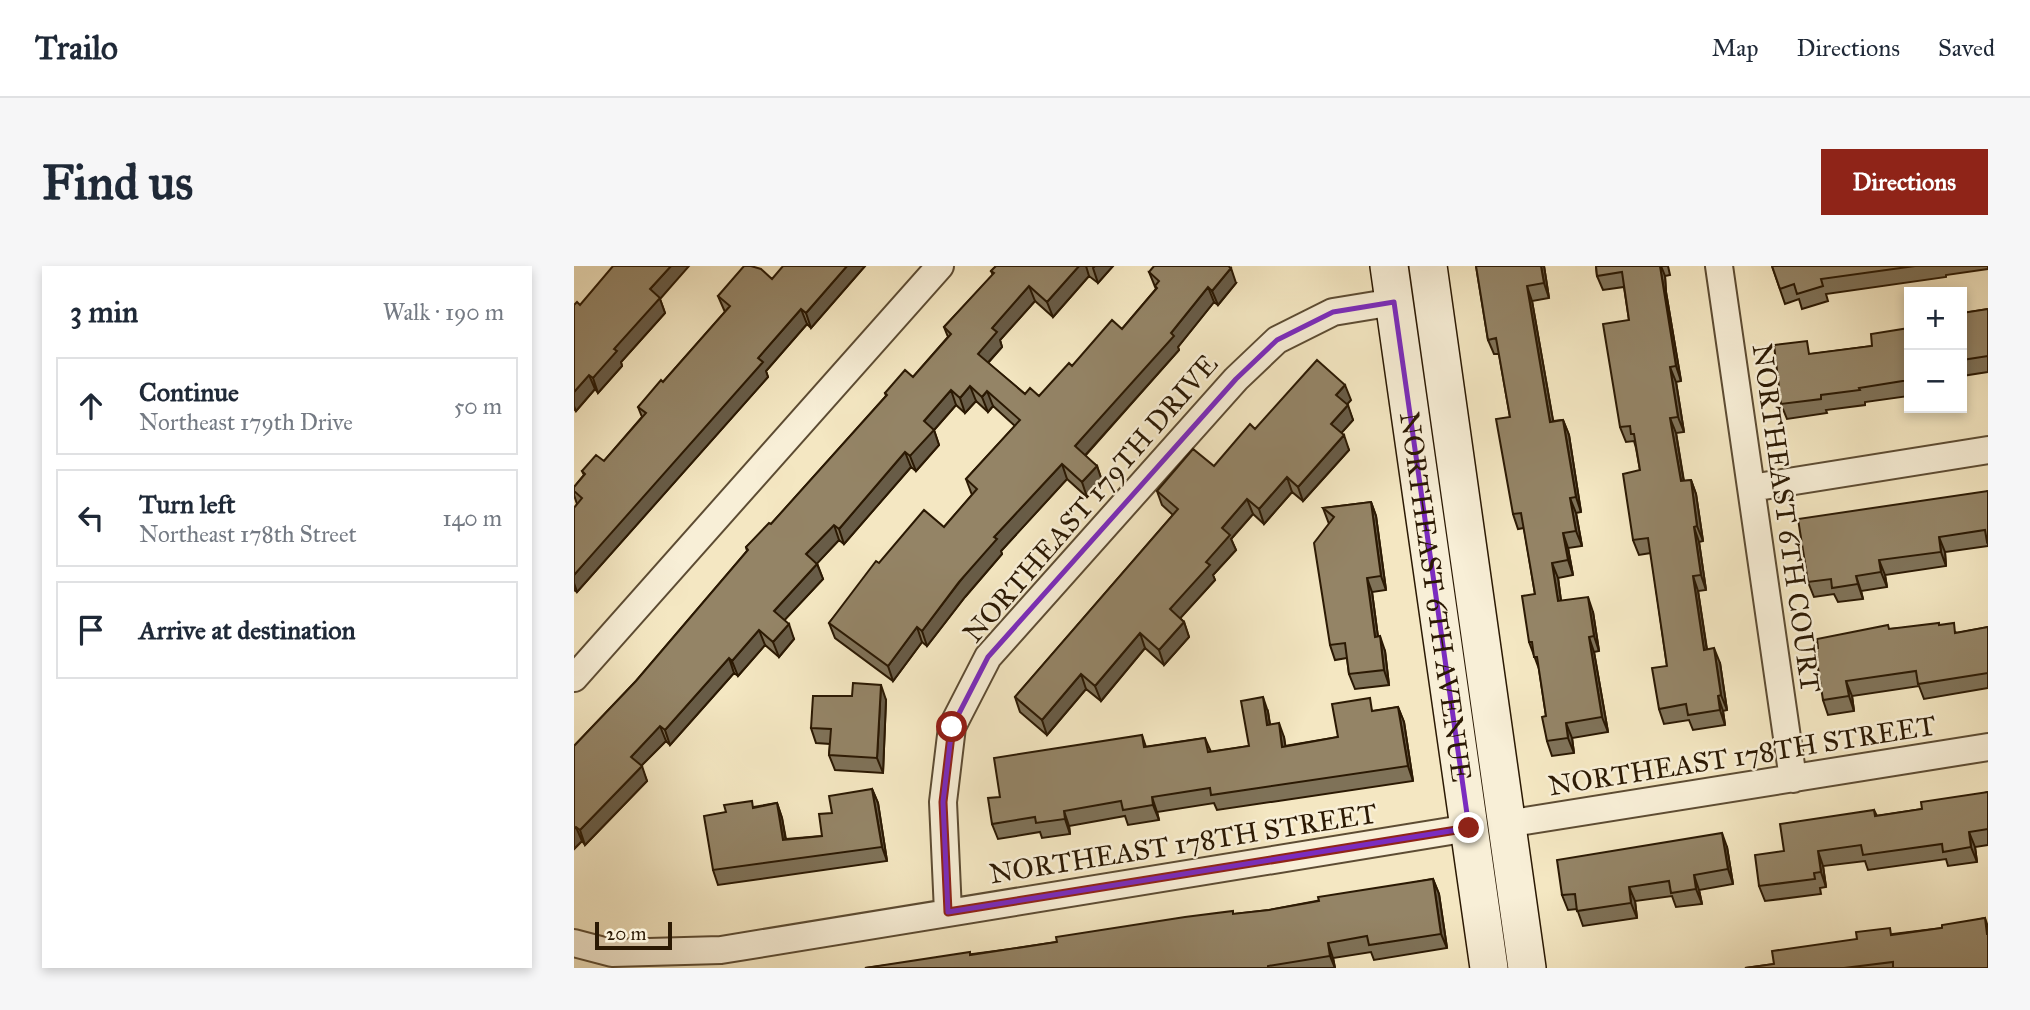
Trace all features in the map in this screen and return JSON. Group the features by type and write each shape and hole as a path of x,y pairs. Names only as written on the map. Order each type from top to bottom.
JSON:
{"main road":[{"name":"NORTHEAST 6TH AVENUE","path":"1389,266 1489,968"},
{"name":"NORTHEAST 6TH AVENUE","path":"1428,266 1527,968"}],"street":[{"path":"574,678 940,266"},
{"name":"NORTHEAST 6TH COURT","path":"1719,266 1793,779"},
{"name":"NORTHEAST 179TH DRIVE","path":"948,912 943,802 952,727 988,657 1236,379 1277,340 1333,312 1394,302"},
{"path":"1751,488 1988,450"},
{"name":"NORTHEAST 178TH STREET","path":"1506,824 1988,747"},
{"name":"NORTHEAST 178TH STREET","path":"574,943 612,953 721,950 1469,828"}],"highlighted area":[{"path":"1394,302 1469,828 948,912 943,802 952,727 988,657 1236,379 1277,340 1333,312"}],"building":[{"path":"613,266 671,266 650,289 660,298 614,349 617,351 593,378 589,375 574,392 574,305 577,302 580,305"},
{"path":"744,266 761,269 772,279 783,266 847,266 806,313 801,309 758,358 763,362 574,575 574,508 582,498 574,491 574,487 585,474 582,471 596,455 604,461 646,413 638,407 730,306 718,296"},
{"path":"996,266 1079,266 1047,302 1029,286 992,328 997,332 978,354 1025,394 1030,388 1039,396 1069,363 1072,366 1112,320 1122,329 1157,288 1155,286 1159,281 1149,272 1154,266 1231,268 1212,291 1208,287 1171,333 1174,336 1075,446 1097,466 1082,482 1062,464 994,537 997,539 959,582 922,631 917,627 888,666 829,623 876,561 879,563 924,510 944,527 977,489 966,479 1020,420 987,391 982,397 970,386 960,398 951,390 924,421 934,430 910,456 905,452 839,529 834,525 806,554 817,564 774,611 789,624 773,642 759,630 732,661 729,658 665,730 660,726 631,757 642,766 580,830 576,827 574,829 574,746 636,681 748,550 746,547 771,524 887,395 885,393 905,370 913,377 951,334 944,327 994,273 991,271"},
{"path":"1476,266 1541,266 1544,283 1527,286 1550,422 1563,420 1576,497 1570,498 1576,531 1563,533 1568,560 1552,563 1558,601 1588,597 1594,636 1589,637 1602,717 1566,723 1568,738 1547,741 1542,717 1546,716 1537,657 1534,657 1532,642 1529,642 1522,596 1535,594 1521,513 1513,514 1496,419 1510,417 1496,338 1488,340"},
{"path":"1596,266 1660,266 1676,366 1670,367 1678,417 1670,418 1681,481 1691,480 1701,575 1693,576 1704,650 1714,648 1721,695 1718,696 1720,710 1688,715 1686,704 1659,709 1652,668 1667,666 1648,538 1633,540 1623,474 1640,470 1634,434 1631,434 1630,426 1620,427 1603,324 1629,320 1622,272 1597,276"},
{"path":"1772,266 1915,266 1821,279 1823,286 1797,294 1794,284 1780,289"},
{"path":"1988,309 1988,356 1967,359 1967,312"},
{"path":"1904,329 1904,381 1821,395 1821,399 1781,404 1774,345 1807,341 1809,354 1872,346 1871,334"},
{"path":"1317,360 1345,385 1336,395 1348,405 1331,424 1344,435 1298,487 1287,477 1259,509 1247,499 1222,528 1230,535 1206,562 1210,565 1170,609 1184,622 1159,650 1140,633 1095,686 1081,674 1042,720 1015,697 1178,509 1157,491 1193,449 1214,466 1250,424 1255,429"},
{"path":"1988,491 1987,542 1985,530 1939,537 1941,552 1879,560 1881,572 1856,576 1858,584 1832,588 1831,579 1808,582 1798,519"},
{"path":"1371,502 1381,576 1367,578 1375,637 1380,636 1384,670 1349,674 1345,643 1330,645 1314,543 1334,517 1323,508"},
{"path":"1954,623 1955,633 1988,627 1988,673 1918,684 1916,671 1846,681 1849,696 1823,700 1815,649 1818,648 1817,639 1888,625 1889,629"},
{"path":"853,683 881,685 877,758 829,755 831,729 811,728 813,696 852,696"},
{"path":"1263,697 1267,725 1279,723 1282,747 1338,737 1332,704 1370,698 1372,711 1398,707 1408,766 1211,795 1210,788 1152,797 1153,805 1123,810 1121,801 1064,811 1065,819 1036,823 1035,817 992,824 988,798 1000,797 994,758 1142,735 1144,747 1205,738 1208,752 1249,746 1241,701"},
{"path":"872,789 882,847 713,870 704,816 726,812 724,805 752,801 753,808 777,803 783,840 822,836 819,814 832,813 829,796"},
{"path":"1988,792 1988,829 1969,832 1971,847 1943,852 1942,844 1863,855 1861,845 1818,851 1821,872 1814,873 1815,879 1759,886 1755,855 1784,851 1780,824 1874,810 1875,816 1922,809 1921,802"},
{"path":"1722,833 1728,869 1694,875 1696,889 1671,893 1669,881 1629,887 1631,903 1577,911 1575,894 1562,895 1557,860"},
{"path":"1433,879 1441,934 1369,945 1367,936 1328,943 1330,956 1268,968 865,968 1057,942 1056,937 1185,917 1269,910 1319,901 1318,897"},
{"path":"1985,918 1988,968 1893,968 1893,962 1844,968 1745,968 1774,964 1772,951 1857,939 1856,932 1890,928 1891,935 1942,928 1942,925"}],"route":[{"path":"952,727 943,802 948,912 1469,828"}]}
